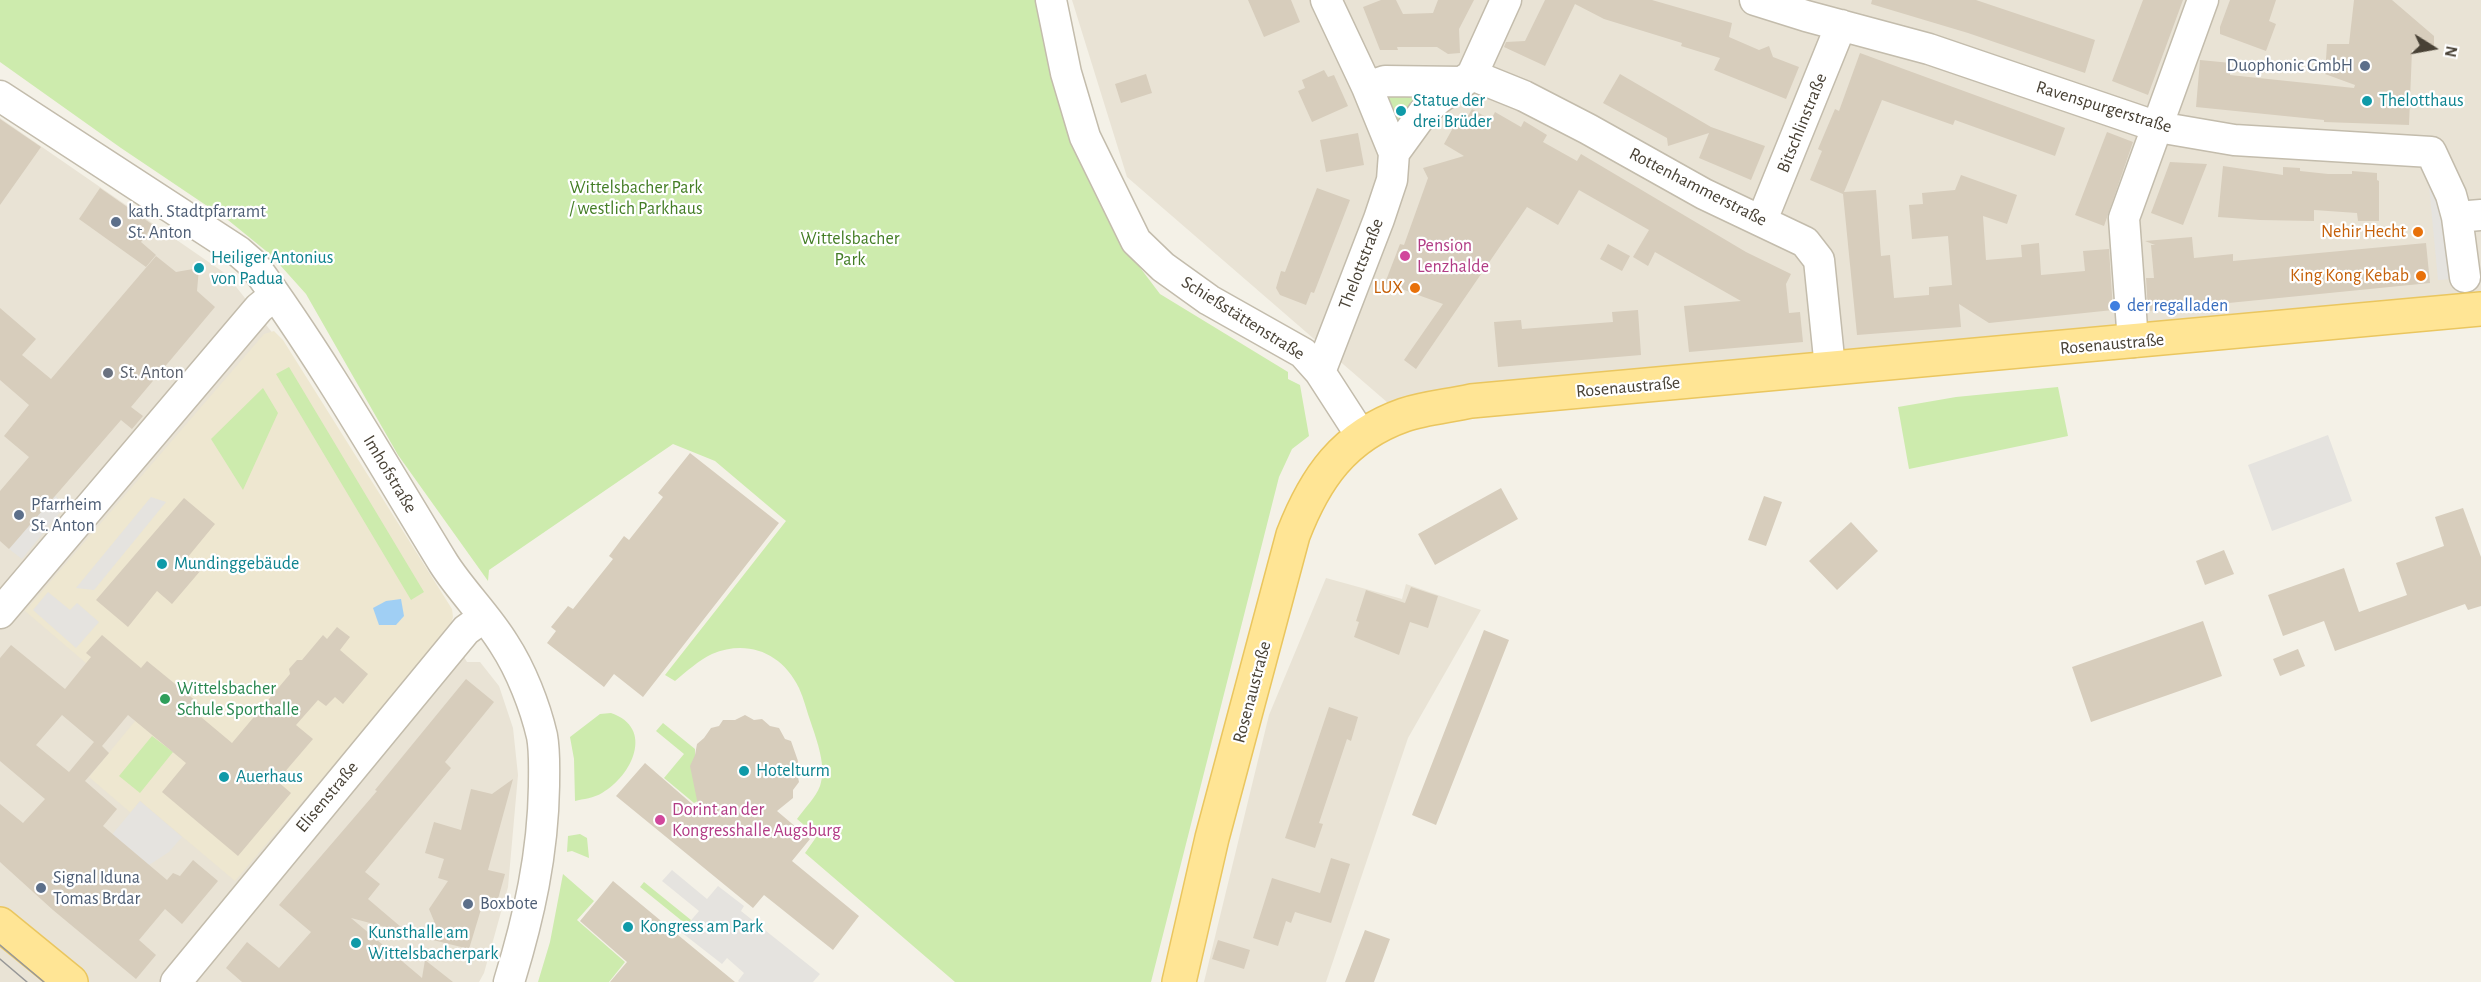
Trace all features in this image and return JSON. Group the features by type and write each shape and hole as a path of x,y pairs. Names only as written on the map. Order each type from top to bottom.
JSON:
{"main road":[{"name":"Rosenaustraße","path":"1179,982 1212,838 1293,535 1306,502 1324,471 1380,425 1406,415 1471,401 2481,309"},
{"path":"0,924 71,982"}],"street":[{"name":"Schießstättenstraße","path":"1051,0 1066,73 1085,137 1136,241 1163,267 1209,300 1303,353 1320,372 1362,438"},
{"name":"Thelottstraße","path":"1320,372 1392,180 1394,153 1367,87 1326,0"},
{"path":"1394,153 1423,113 1438,99 1468,79 1506,0"},
{"name":"Ravenspurgerstraße","path":"1755,0 1809,8 1841,25 1929,49 2158,127 2234,140 2431,152 2451,195 2469,216 2465,277"},
{"path":"2133,342 2124,218 2202,0"},
{"name":"Bitschlinstraße","path":"1762,220 1841,25"},
{"path":"1367,87 1385,81 1468,79"},
{"name":"Rottenhammerstraße","path":"1468,79 1524,96 1704,194 1805,242 1819,261 1830,368"},
{"name":"Imhofstraße","path":"0,96 238,251 254,266 333,381 446,567 505,644 523,681 542,737 543,812 534,889 527,925 509,982"},
{"path":"0,613 260,308 275,295"},
{"name":"Elisenstraße","path":"176,982 466,630 484,617"}],"shaded area":[{"path":"1072,0 2481,0 2481,304 1516,384 1388,403 1127,177"},
{"path":"0,118 226,274 278,340 467,662 480,662 499,686 513,728 518,775 508,887 484,973 479,982 0,982"},
{"path":"2442,185 2451,279 2438,280 2429,186"},
{"path":"274,331 283,340 452,609 453,617 450,628 235,881 140,801 131,813 89,777 140,715 114,687 25,611 264,334"},
{"path":"2328,435 2352,501 2272,531 2248,465"},
{"path":"54,495 66,505 22,559 9,549"},
{"path":"151,497 166,502 94,590 76,588"},
{"path":"1326,578 1402,599 1406,584 1481,610 1408,738 1326,982 1204,982 1269,715"},
{"path":"48,592 70,610 77,603 99,622 76,648 33,610"},
{"path":"140,801 182,837 169,852 149,865 124,844 110,837"},
{"path":"672,870 707,899 718,886 744,906 741,911 820,974 813,982 739,982 744,973 727,958 722,964 681,932 699,911 662,881"}],"green space":[{"name":"Wittelsbacher Park","path":"0,0 1038,0 1126,249 1160,294 1288,372 1288,379 1300,385 1309,436 1292,449 1279,477 1151,982 955,982 805,853 817,836 797,819 820,786 822,762 801,692 783,666 763,652 738,648 712,654 675,681 665,675 786,521 715,461 673,444 489,570 488,581 398,455 306,294 271,255 228,220 0,62"},
{"path":"1425,87 1400,129 1385,94"},
{"path":"289,367 424,592 411,600 276,374"},
{"path":"2058,387 2068,436 1909,469 1898,407 1956,397"},
{"path":"263,388 278,413 243,490 211,439"},
{"path":"611,713 624,720 632,729 635,740 630,764 613,785 602,793 575,801 574,759 570,737 600,714"},
{"path":"663,723 695,749 695,781 702,799 694,803 664,778 684,754 656,731"},
{"path":"152,736 173,752 140,793 119,776"},
{"path":"580,834 587,838 589,858 572,851 567,852 568,836"},
{"path":"563,874 594,901 577,920 625,962 609,982 538,982 550,942"},
{"path":"644,882 691,920 687,925 640,887"}],"water":[{"path":"401,599 404,616 396,625 379,625 373,608 386,601"}],"building":[{"path":"1248,0 1291,0 1300,22 1264,37"},
{"path":"1381,0 1396,0 1403,14 1433,13 1438,0 1474,0 1459,29 1460,53 1448,54 1437,47 1397,47 1398,50 1380,50 1363,7"},
{"path":"1545,0 1652,0 1732,23 1729,37 1759,50 1769,46 1773,57 1799,67 1786,99 1714,70 1720,58 1681,46 1682,43 1604,19 1575,4 1545,66 1504,47 1506,42 1525,41"},
{"path":"1872,0 1976,0 2095,40 2085,73 1968,33 1871,4"},
{"path":"2143,0 2183,0 2148,95 2112,81"},
{"path":"2230,0 2276,0 2269,21 2276,24 2266,51 2220,34 2220,27"},
{"path":"2354,0 2392,0 2434,36 2434,46 2427,51 2412,50 2409,125 2324,122 2324,120 2196,107 2200,60 2231,63 2230,75 2354,88 2355,85 2325,74 2327,44 2349,44"},
{"path":"1860,53 2065,128 2055,156 1955,120 1953,125 1882,100 1844,192 1876,190 1881,256 1890,255 1894,298 1929,295 1929,287 1952,285 1948,236 1912,239 1909,205 1923,204 1922,193 1955,190 1961,175 2017,195 2007,224 1983,216 1986,260 2022,257 2021,245 2039,243 2041,275 2085,271 2083,251 2109,249 2113,310 1989,323 1959,304 1961,327 1857,335 1843,194 1810,180 1822,151 1818,149 1835,109 1839,111"},
{"path":"1324,70 1328,77 1334,75 1348,106 1312,122 1298,91 1305,88 1302,80"},
{"path":"1146,74 1152,93 1121,103 1115,84"},
{"path":"1620,74 1711,127 1765,146 1751,180 1699,158 1709,133 1668,146 1667,138 1603,103"},
{"path":"1472,109 1491,120 1495,112 1521,127 1524,121 1547,135 1543,142 1577,161 1581,154 1746,252 1791,274 1786,284 1789,313 1800,312 1803,342 1689,352 1684,306 1741,301 1655,252 1648,266 1633,257 1649,230 1579,190 1558,225 1527,207 1416,369 1404,360 1443,304 1385,283 1400,244 1404,245 1428,178 1423,168 1464,156 1444,144 1459,117 1465,121"},
{"path":"0,119 41,147 0,205"},
{"path":"2107,132 2133,142 2104,226 2075,215"},
{"path":"1358,133 1364,165 1326,172 1320,140"},
{"path":"2170,162 2207,164 2183,225 2151,213"},
{"path":"2223,166 2283,175 2283,167 2328,174 2352,174 2352,171 2377,173 2379,221 2358,221 2357,213 2314,210 2314,221 2218,217"},
{"name":"kath. Stadtpfarramt St. Anton","path":"100,188 153,225 141,242 156,255 146,267 79,219"},
{"path":"1317,188 1350,200 1314,293 1311,292 1306,305 1280,295 1276,288 1281,271 1285,272"},
{"path":"2192,237 2194,258 2233,254 2233,261 2426,243 2430,283 2148,311 2146,278 2154,278 2151,245 2155,245 2145,241"},
{"path":"1608,244 1630,256 1622,271 1600,259"},
{"name":"St. Anton","path":"156,256 176,272 199,268 197,291 215,307 131,407 143,416 132,429 121,420 9,549 0,541 0,491 29,457 4,436 29,405 0,380 0,308 36,339 22,355 51,379"},
{"path":"1638,310 1641,355 1498,367 1494,322 1521,320 1522,329 1613,322 1612,312"},
{"path":"690,453 779,523 643,697 614,674 604,687 547,643 556,631 551,627 568,606 573,609 613,559 609,556 624,536 629,540 663,497 658,493"},
{"path":"1501,488 1518,519 1435,565 1418,534"},
{"path":"1764,496 1782,502 1766,546 1748,540"},
{"name":"Mundinggebäude","path":"184,498 215,524 187,558 201,570 172,604 157,591 128,627 96,600"},
{"path":"2463,508 2481,557 2481,606 2468,610 2465,604 2335,651 2324,621 2283,636 2268,595 2344,568 2359,612 2407,595 2396,563 2444,546 2435,517"},
{"path":"1851,522 1878,551 1837,590 1809,561"},
{"path":"2224,550 2234,574 2205,585 2196,561"},
{"path":"1411,587 1438,596 1428,628 1410,622 1399,655 1354,637 1359,622 1356,621 1366,590 1405,603"},
{"path":"2203,621 2222,676 2091,722 2072,667"},
{"path":"337,627 350,637 340,650 368,674 343,704 335,697 326,706 318,700 296,725 313,739 277,781 291,793 238,856 162,792 186,763 128,715 102,746 109,753 85,781 117,809 103,826 167,880 173,873 180,876 193,860 218,881 182,924 165,909 139,940 156,955 136,979 53,910 0,862 0,804 23,823 45,799 0,761 0,658 11,645 65,689 91,657 86,653 102,635 141,668 147,661 207,710 201,717 232,743 290,674 289,669 297,660 302,660 323,635 327,639","holes":["62,715 94,742 69,772 36,745"]},
{"path":"1484,630 1509,640 1436,825 1412,815"},
{"path":"2298,649 2305,666 2280,676 2273,659"},
{"path":"466,679 494,702 445,762 451,768 365,872 380,884 368,899 408,933 351,918 422,978 425,960 453,982 242,982 226,968 247,942 279,968 311,932 279,905 377,791 375,790"},
{"path":"1329,707 1358,717 1351,741 1347,739 1319,823 1323,824 1315,848 1285,838"},
{"path":"745,715 754,720 762,719 770,726 779,728 785,739 791,741 798,761 799,782 793,790 793,798 777,811 810,839 792,861 859,916 833,950 764,895 753,908 616,796 645,763 699,810 690,766 697,744 711,728 719,726 723,720 735,720"},
{"path":"513,779 488,870 505,874 498,899 485,896 469,949 429,939 434,921 429,909 448,881 438,878 444,859 425,853 434,822 461,830 471,789 492,794"},
{"path":"1331,858 1350,864 1331,923 1295,912 1291,923 1286,921 1278,946 1253,938 1272,878 1320,893"},
{"name":"Kongress am Park","path":"613,881 735,982 610,982 627,962 580,921"},
{"path":"1365,930 1390,939 1374,982 1345,982"},
{"path":"1218,940 1250,950 1244,969 1212,959"}],"tram line":[{"path":"0,945 44,982"},
{"path":"0,959 27,982"}],"place":[{"name":"Duophonic GmbH","path":"2365,66"},
{"name":"Thelotthaus","path":"2367,101"},
{"name":"Statue der drei Brüder","path":"1401,111"},
{"name":"kath. Stadtpfarramt St. Anton","path":"116,222"},
{"name":"Nehir Hecht","path":"2418,232"},
{"name":"Pension Lenzhalde","path":"1405,256"},
{"name":"Heiliger Antonius von Padua","path":"199,268"},
{"name":"King Kong Kebab","path":"2421,276"},
{"name":"LUX","path":"1415,288"},
{"name":"der regalladen","path":"2115,306"},
{"name":"St. Anton","path":"108,373"},
{"name":"Pfarrheim St. Anton","path":"19,515"},
{"name":"Mundinggebäude","path":"162,564"},
{"name":"Wittelsbacher Schule Sporthalle","path":"165,699"},
{"name":"Hotelturm","path":"744,771"},
{"name":"Auerhaus","path":"224,777"},
{"name":"Dorint an der Kongresshalle Augsburg","path":"660,820"},
{"name":"Signal Iduna Tomas Brdar","path":"41,888"},
{"name":"Boxbote","path":"468,904"},
{"name":"Kongress am Park","path":"628,927"},
{"name":"Kunsthalle am Wittelsbacherpark","path":"356,943"}],"park label":[{"name":"Wittelsbacher Park / westlich Parkhaus","path":"636,198"}]}
